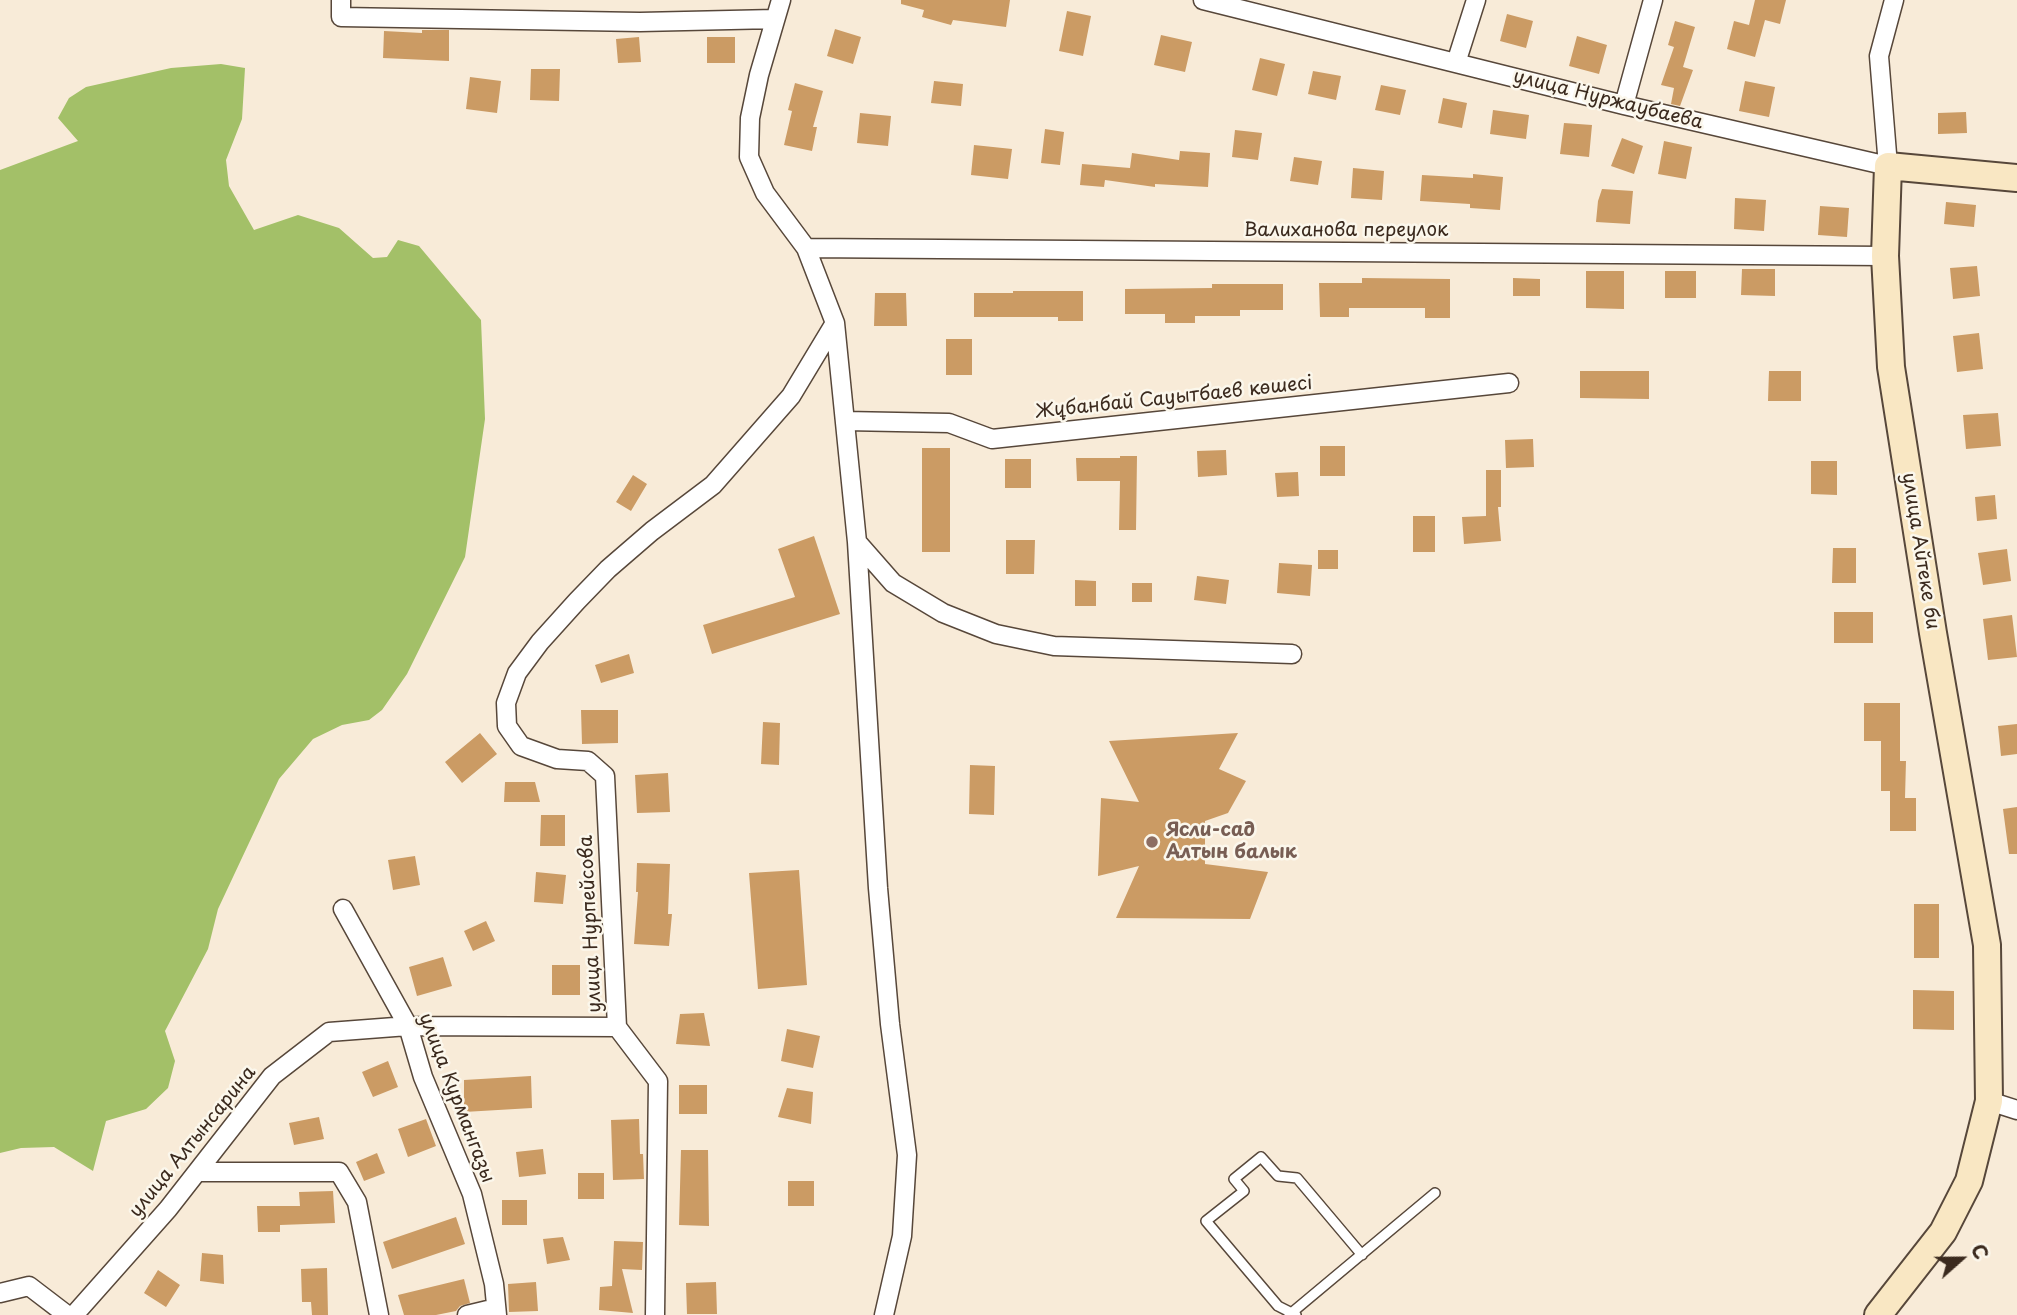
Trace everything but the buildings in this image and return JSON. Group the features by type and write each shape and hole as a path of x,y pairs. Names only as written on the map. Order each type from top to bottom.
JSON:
{"street":[{"path":"781,0 750,118 749,157 765,192 806,248 835,323 857,542 878,888 890,1024 906,1155 902,1236 884,1315"},
{"path":"1457,63 1476,0"},
{"path":"1624,105 1653,0"},
{"name":"улица Айтеке би","path":"1878,1315 1943,1232 1969,1181 1989,1101 1987,945 1933,633 1891,367 1885,256 1888,166 1879,56 1894,0"},
{"name":"улица Нуржаубаева","path":"1214,1 1624,105 1888,166 2017,178"},
{"path":"341,9 640,22 775,19"},
{"name":"Валиханова переулок","path":"806,248 1885,256"},
{"name":"улица Нурпейсова","path":"655,1315 658,1081 617,1027 605,776 587,761 557,759 521,746 507,726 506,703 516,673 540,642 608,569 652,531 713,485 791,396 835,323"},
{"name":"Жұбанбай Сауытбаев көшесі","path":"845,421 949,423 992,439 1509,383"},
{"path":"857,542 893,583 943,613 996,634 1054,646 1292,654"},
{"name":"улица Курмангазы","path":"343,909 408,1026 423,1076 471,1194 494,1284 497,1312"},
{"name":"улица Алтынсарина","path":"74,1315 168,1209 272,1076 329,1032 408,1026 617,1027"},
{"path":"1989,1101 2017,1110"},
{"path":"197,1172 339,1172 357,1202 379,1315"},
{"path":"0,1293 29,1286 67,1315"},
{"path":"467,1315 497,1312"}],"lane":[{"path":"1362,1255 1297,1178 1278,1176 1261,1157 1234,1178 1244,1191 1206,1221 1278,1306 1293,1314 1435,1193"}],"green space":[{"path":"221,64 245,68 242,119 226,160 229,186 254,230 298,215 339,228 373,258 387,257 398,240 419,246 481,320 485,419 465,557 407,674 382,710 369,720 342,725 313,739 279,779 218,909 208,949 165,1031 175,1061 168,1088 146,1109 106,1121 93,1171 54,1147 21,1148 0,1153 0,170 78,141 58,118 69,98 86,87 171,68"}],"place":[{"name":"Ясли-сад Алтын балык","path":"1152,842"}]}
